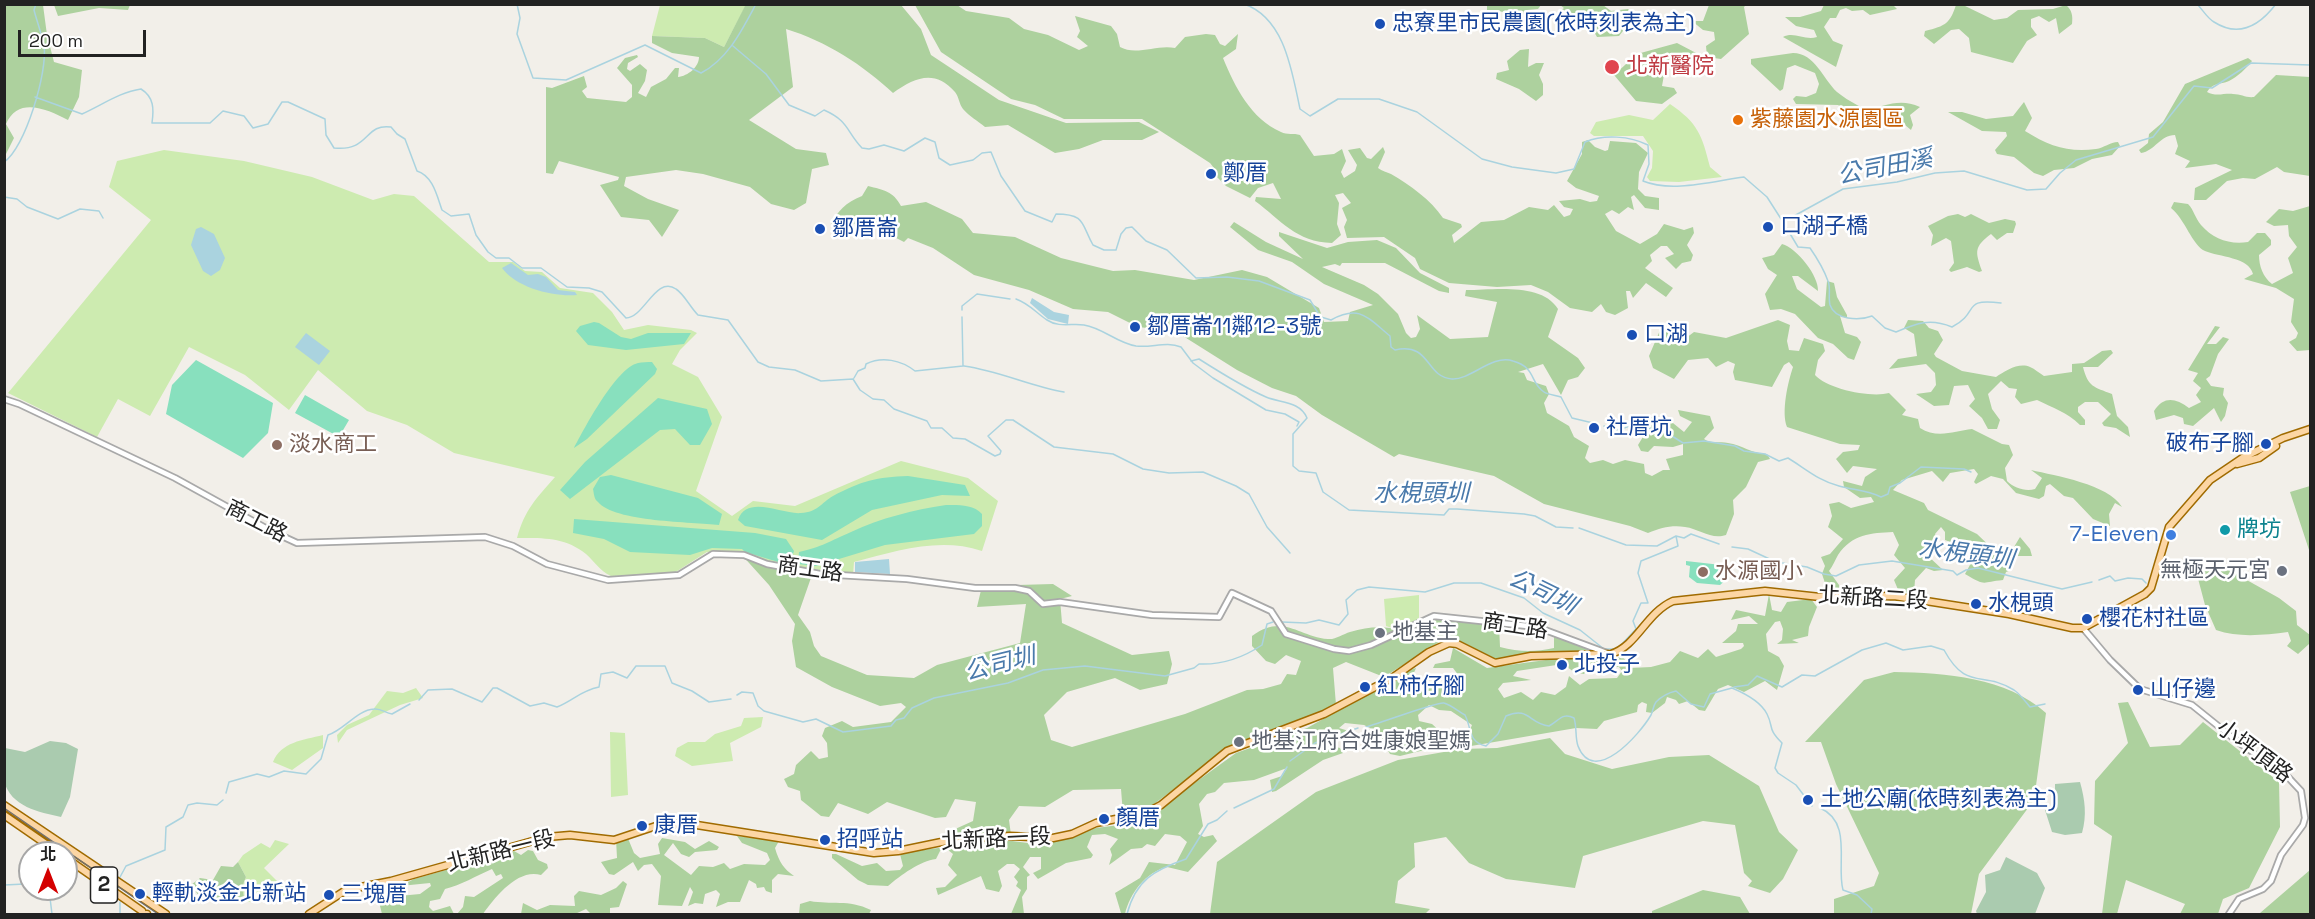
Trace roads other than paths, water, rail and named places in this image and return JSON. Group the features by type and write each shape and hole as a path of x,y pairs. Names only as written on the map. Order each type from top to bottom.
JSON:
{"main road":[{"path":"2083,628 2145,594 2151,588 2169,527 2210,480 2230,465 2259,458 2310,429"},
{"name":"北新路二段","path":"1611,654 1622,650 1659,607 1673,601 1765,591 1828,598 1894,597 2009,614 2058,626 2083,628"},
{"name":"北新路一段","path":"309,915 346,890 390,881 536,840 559,835 614,840 669,823 701,824 874,853 898,851 956,839 1000,836 1041,839 1060,837 1096,823 1146,813 1161,805 1227,751 1324,714 1392,678 1441,645 1457,644 1495,663 1542,655 1611,654"},
{"name":"2","path":"4,805 166,915"},
{"path":"4,815 42,841"},
{"name":"2","path":"78,866 145,913"}],"street":[{"name":"商工路","path":"4,399 29,408 175,478 270,531 297,543 485,537 513,546 547,564 608,580 680,575 713,554 744,555 767,564 820,574 907,579 975,588 1015,588 1029,591 1043,604 1060,602 1140,614 1194,615 1215,619 1219,617 1232,593 1271,611 1286,634 1334,649 1349,651 1371,645 1434,616 1537,627 1611,654"},
{"name":"小坪頂路","path":"2083,628 2140,689 2192,705 2238,742 2287,776 2301,791 2305,818 2281,855 2271,880 2263,889 2239,899 2229,915"}],"water":[{"path":"201,227 214,234 225,258 220,270 211,276 203,271 191,245 196,229"},
{"path":"511,263 528,275 538,274 546,277 558,290 575,292 577,295 547,293 526,286 502,268"},
{"path":"1032,298 1054,312 1069,315 1068,324 1048,319 1030,303"},
{"path":"306,333 330,351 319,365 295,347"},
{"path":"889,559 890,574 855,572 855,562"}],"waterway":[{"name":"公司田溪","path":"4,162 20,142 39,90 44,46 34,10 36,4"},
{"name":"公司田溪","path":"517,4 520,18 517,34 533,78 566,80 645,45 701,73 727,52 740,34 756,4"},
{"name":"公司田溪","path":"1244,4 1258,11 1278,34 1290,63 1300,109 1310,116 1338,99 1379,99 1417,112 1482,159 1512,167 1556,173 1574,169 1585,142 1609,137 1633,140 1648,145 1649,164 1643,181 1680,186 1744,177 1767,197 1783,222 1843,189 1897,182 1935,173 1964,171 2027,190 2046,189 2076,160 2153,137 2194,86 2212,88 2251,63 2310,65"},
{"name":"公司田溪","path":"2197,4 2212,20 2223,27 2232,29 2240,29 2256,23 2276,4"},
{"path":"733,46 766,74 789,105 815,116 824,110 832,114 843,122 862,148 869,149 884,145 904,151 925,138 935,142 939,158 950,165 973,160 982,153 991,152 1001,176 1025,211 1052,222 1056,214 1078,218 1093,245 1104,250 1116,250 1121,234 1126,228 1132,227 1146,241 1167,250 1196,278 1227,277 1259,281 1310,300 1318,313"},
{"path":"35,97 82,114 118,96 141,89 152,104 152,123 210,123 223,111 244,116 253,128 268,124 282,102 288,102 325,119 326,135 334,148 354,146 376,129 391,127 405,139 417,171 431,182 442,210 451,216 469,214 476,235 488,252 496,258 509,258 522,268 541,268 567,287 589,288 602,292 626,318 639,312 656,292 669,286 682,294 698,315 728,320 758,362 769,367 795,370 821,381 853,379 860,390 873,399 884,400 894,409 927,421 931,428 942,428 953,438 965,439 995,456 1001,451 988,436 1006,420 1013,420 1054,447 1113,454 1143,469 1169,473 1203,472 1249,494 1267,527 1290,553"},
{"path":"4,197 17,199 27,207 58,219 80,209 99,211 103,218"},
{"path":"1783,222 1798,247 1810,248 1829,284 1830,305 1837,314 1842,316 1854,319 1872,316 1885,328 1896,332 1930,322 1952,327 1961,321 1975,304 2001,303"},
{"name":"水梘頭圳","path":"962,310 962,306 977,294 1010,299"},
{"name":"水梘頭圳","path":"1016,299 1056,324 1091,327 1136,346 1175,345 1181,347 1193,363 1213,378 1266,410 1285,414 1299,422 1297,426"},
{"path":"1321,317 1331,320 1349,313 1363,315 1390,336 1391,347 1395,350 1415,351 1422,355 1443,377 1452,379 1467,376 1497,361 1505,360 1521,364 1526,367 1539,388 1548,394 1561,397 1572,418 1593,423 1597,429"},
{"name":"水梘頭圳","path":"854,378 858,371 865,368 866,364 878,360 898,362 915,371 963,366 962,317"},
{"name":"水梘頭圳","path":"1191,361 1199,359 1257,393 1300,408 1307,418 1293,434 1293,466 1299,471 1316,473 1323,492 1349,510 1444,515 1449,509 1457,509 1524,514 1535,516 1556,527 1573,528"},
{"path":"964,366 1064,392"},
{"path":"1604,426 1611,430 1619,430 1632,425 1664,431 1683,443 1704,441 1735,446 1744,451 1765,454 1779,461 1788,458 1825,481 1881,497 1888,494 1890,487 1900,483 1921,467 1964,469 1971,472"},
{"name":"水梘頭圳","path":"1579,528 1626,545 1657,546 1676,536 1684,538 1691,534 1719,544"},
{"name":"公司圳","path":"1282,622 1306,623 1319,620 1339,625 1348,614 1346,600 1357,590 1369,587 1425,592 1454,583 1481,583 1524,598 1543,613 1580,630 1604,649 1615,649 1636,629 1633,621 1641,603 1648,603 1638,573 1641,561 1678,546 1676,536"},
{"name":"水梘頭圳","path":"1732,547 1748,549 1776,562 1807,567 1836,576 1859,565 1892,561 1953,571 1957,575 1966,570 1978,568 2062,589 2092,582"},
{"name":"水梘頭圳","path":"2099,580 2110,576 2115,581 2128,578 2142,579 2146,583"},
{"name":"公司圳","path":"737,695 742,692 753,693 758,706 764,711 803,722 816,719 843,732 891,726 896,720 904,718 912,708 934,698 1008,683 1043,670 1085,666 1165,676 1194,668 1199,664 1224,662 1240,657 1262,645 1267,624 1273,622"},
{"path":"1734,687 1748,685 1757,676 1782,687 1802,675 1815,676 1862,650 1886,643 1903,650 1931,646 1944,650 1952,663 1968,676 2003,684 2016,692 2030,707 2045,704"},
{"name":"公司圳","path":"419,700 428,690 452,689 482,702 493,688 497,688 530,706 544,703 557,707 599,687 601,674 613,672 627,678 636,666 665,666 672,683 692,691 709,702 731,699"},
{"name":"公司圳","path":"1366,727 1431,705 1444,703 1465,715 1473,738 1486,746 1498,734 1506,716 1514,713 1524,714 1542,725 1549,726 1563,717 1570,716 1574,718 1578,746 1585,757 1595,761 1605,759 1627,744 1651,715 1656,702 1665,695 1676,691 1691,704 1704,707 1710,694 1732,688 1752,698 1764,710 1773,731 1782,743 1775,768 1778,773 1796,785 1812,806"},
{"name":"公司圳","path":"226,793 229,782 257,774 269,777 284,771 306,774 321,759 328,735 356,716 374,709 392,714 410,704"},
{"name":"公司圳","path":"1290,761 1315,743 1358,728"},
{"name":"公司圳","path":"1234,808 1274,789 1287,767"},
{"name":"公司圳","path":"119,879 126,866 165,850 166,827 183,817 188,805 197,803 217,805 223,800"},
{"name":"公司圳","path":"1820,808 1837,823 1841,845 1843,890 1857,895 1872,909 1871,914"},
{"name":"公司圳","path":"1127,914 1141,885 1156,872 1186,859 1208,824 1227,811"},
{"name":"公司圳","path":"4,885 18,884"},
{"name":"公司圳","path":"50,901 52,914"},
{"name":"公司圳","path":"120,902 120,914"}],"tram line":[{"path":"4,808 158,914"}],"place":[{"name":"忠寮里市民農園(依時刻表為主)","path":"1380,24"},
{"name":"北新醫院","path":"1612,67"},
{"name":"紫藤園水源園區","path":"1738,120"},
{"name":"鄭厝","path":"1211,174"},
{"name":"口湖子橋","path":"1768,227"},
{"name":"鄒厝崙","path":"820,229"},
{"name":"鄒厝崙11鄰12-3號","path":"1135,327"},
{"name":"口湖","path":"1632,335"},
{"name":"社厝坑","path":"1594,428"},
{"name":"破布子腳","path":"2266,444"},
{"name":"淡水商工","path":"277,445"},
{"name":"牌坊","path":"2225,530"},
{"name":"7-Eleven","path":"2171,535"},
{"name":"無極天元宮","path":"2282,571"},
{"name":"水源國小","path":"1703,572"},
{"name":"水梘頭","path":"1976,604"},
{"name":"櫻花村社區","path":"2087,619"},
{"name":"地基主","path":"1380,633"},
{"name":"北投子","path":"1562,665"},
{"name":"紅柿仔腳","path":"1365,687"},
{"name":"山仔邊","path":"2138,690"},
{"name":"地基江府合姓康娘聖媽","path":"1239,742"},
{"name":"土地公廟(依時刻表為主)","path":"1808,800"},
{"name":"顏厝","path":"1104,819"},
{"name":"康厝","path":"642,826"},
{"name":"招呼站","path":"825,840"},
{"name":"輕軌淡金北新站","path":"140,894"},
{"name":"三塊厝","path":"329,895"}]}
